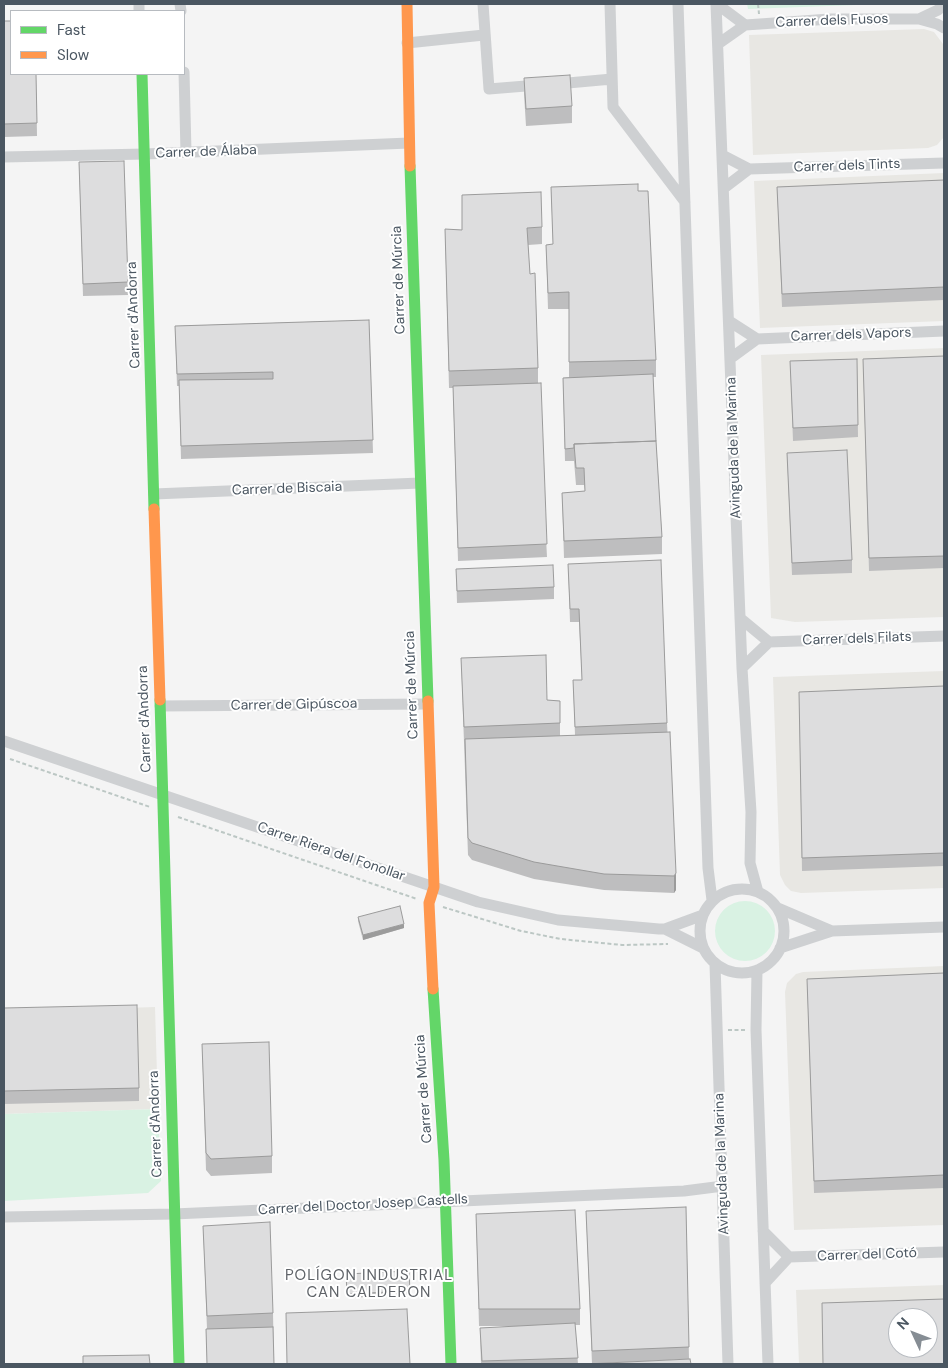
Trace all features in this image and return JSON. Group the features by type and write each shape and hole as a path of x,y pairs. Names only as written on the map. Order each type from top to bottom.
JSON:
{"street":[{"name":"Carrer de Múrcia","path":"407,4 409,143 434,888 429,902 430,936 445,1202 450,1364"},
{"path":"483,4 488,89 612,80"},
{"path":"610,4 613,107 685,202"},
{"path":"678,4 708,868 712,900"},
{"path":"716,4 745,25 718,44"},
{"name":"Avinguda de la Marina","path":"716,4 742,668 751,812 750,863 758,892"},
{"name":"Carrer dels Fusos","path":"919,19 938,10 944,4"},
{"name":"Carrer dels Fusos","path":"745,25 830,19 919,19 944,28"},
{"path":"408,43 484,35"},
{"name":"Carrer d'Andorra","path":"142,75 179,1364"},
{"path":"184,75 186,152"},
{"name":"Carrer de Álaba","path":"4,157 145,154 409,143"},
{"path":"722,154 749,169 724,188"},
{"name":"Carrer dels Tints","path":"749,169 942,161"},
{"path":"729,321 757,338 731,358"},
{"name":"Carrer dels Vapors","path":"757,338 944,331"},
{"name":"Carrer de Biscaia","path":"154,494 420,483"},
{"path":"740,618 770,642 742,668"},
{"name":"Carrer dels Filats","path":"770,642 944,636"},
{"name":"Carrer de Gipúscoa","path":"160,706 428,704"},
{"name":"Carrer Riera del Fonollar","path":"4,741 478,902 558,920 665,928"},
{"path":"734,889 750,889 758,892 771,900 778,908 782,918 784,928 780,948 773,959 758,970 747,973 735,973 724,970 715,964 703,948 699,931 702,914 712,900 726,892 734,889"},
{"path":"778,908 832,931"},
{"path":"665,928 702,914"},
{"path":"780,948 832,931 944,926"},
{"path":"665,928 703,948"},
{"name":"Avinguda de la Marina","path":"715,964 728,1364"},
{"path":"758,970 756,1030 768,1364"},
{"name":"Carrer del Doctor Josep Castells","path":"4,1217 174,1214 684,1191 723,1186"},
{"path":"763,1230 789,1258 765,1283"},
{"name":"Carrer del Cotó","path":"789,1258 944,1252"}],"path":[{"path":"718,1030 756,1030"}],"shaded area":[{"path":"924,29 934,32 943,44 944,137 937,145 928,148 753,155 749,35"},
{"path":"944,173 944,321 760,328 754,181"},
{"path":"944,348 944,617 795,622 771,618 761,355"},
{"path":"944,671 944,888 801,893 791,891 785,885 780,875 773,677"},
{"path":"944,966 944,1225 794,1230 785,992 787,983 796,974 803,972"},
{"path":"155,1007 158,1109 4,1114 4,1012"},
{"path":"944,1285 944,1364 799,1364 796,1290"}],"green space":[{"path":"747,4 883,4 748,9"},
{"path":"739,901 751,901 762,906 770,914 775,925 773,943 762,956 751,961 739,961 728,956 720,948 715,937 715,925 720,914 728,906"},
{"path":"158,1109 161,1181 148,1193 4,1201 4,1114"}],"building":[{"path":"4,21 10,21 10,75 36,75 37,123 4,124"},
{"path":"570,75 572,106 526,109 524,78"},
{"path":"124,161 128,282 83,284 79,162"},
{"path":"944,180 944,287 782,294 777,187"},
{"path":"638,184 638,191 648,191 656,360 569,362 569,292 548,293 546,245 553,244 551,187"},
{"path":"541,192 542,227 527,228 530,274 535,273 538,368 449,371 445,229 462,230 462,195"},
{"path":"369,320 373,440 181,446 179,380 273,379 273,372 177,374 175,326"},
{"path":"944,356 944,556 869,558 863,359"},
{"path":"857,359 858,425 793,428 790,361"},
{"path":"653,374 656,441 574,444 574,448 565,449 563,378"},
{"path":"541,383 547,544 458,548 453,386"},
{"path":"656,441 662,537 564,541 562,493 585,491 584,468 576,468 574,444"},
{"path":"847,450 852,560 792,563 787,453"},
{"path":"661,560 667,723 575,727 573,680 582,680 579,609 570,609 568,564"},
{"path":"553,565 554,587 457,591 456,569"},
{"path":"546,655 547,700 560,701 560,723 464,727 461,658"},
{"path":"944,686 944,853 802,858 799,692"},
{"path":"670,732 676,873 674,876 604,874 534,862 472,843 468,838 465,739"},
{"path":"400,906 404,924 363,935 358,917"},
{"path":"944,973 944,1175 814,1181 807,979"},
{"path":"137,1005 139,1088 4,1091 4,1008"},
{"path":"269,1042 272,1156 211,1159 206,1153 202,1044"},
{"path":"686,1207 689,1347 592,1351 586,1211"},
{"path":"575,1210 580,1309 479,1309 476,1214"},
{"path":"270,1222 273,1313 207,1316 203,1226"},
{"path":"409,1271 410,1291 347,1294 346,1274"},
{"path":"944,1299 944,1364 823,1364 822,1303"},
{"path":"407,1309 410,1364 287,1364 286,1313"},
{"path":"575,1323 578,1358 482,1361 480,1328"},
{"path":"273,1327 274,1364 207,1364 206,1329"},
{"path":"149,1355 150,1364 83,1364 83,1356"},
{"path":"690,1359 691,1364 586,1364"}],"traffic: fast":[{"path":"142,75 154,509"},
{"path":"410,166 428,701"},
{"path":"160,700 179,1364"},
{"path":"433,989 444,1160 451,1364"}],"traffic: slow":[{"path":"407,4 410,166"},
{"path":"154,509 160,700"},
{"path":"428,701 434,887 429,903 433,989"}],"district":[{"name":"POLÍGON INDUSTRIAL CAN CALDERON","path":"369,1284"}]}
